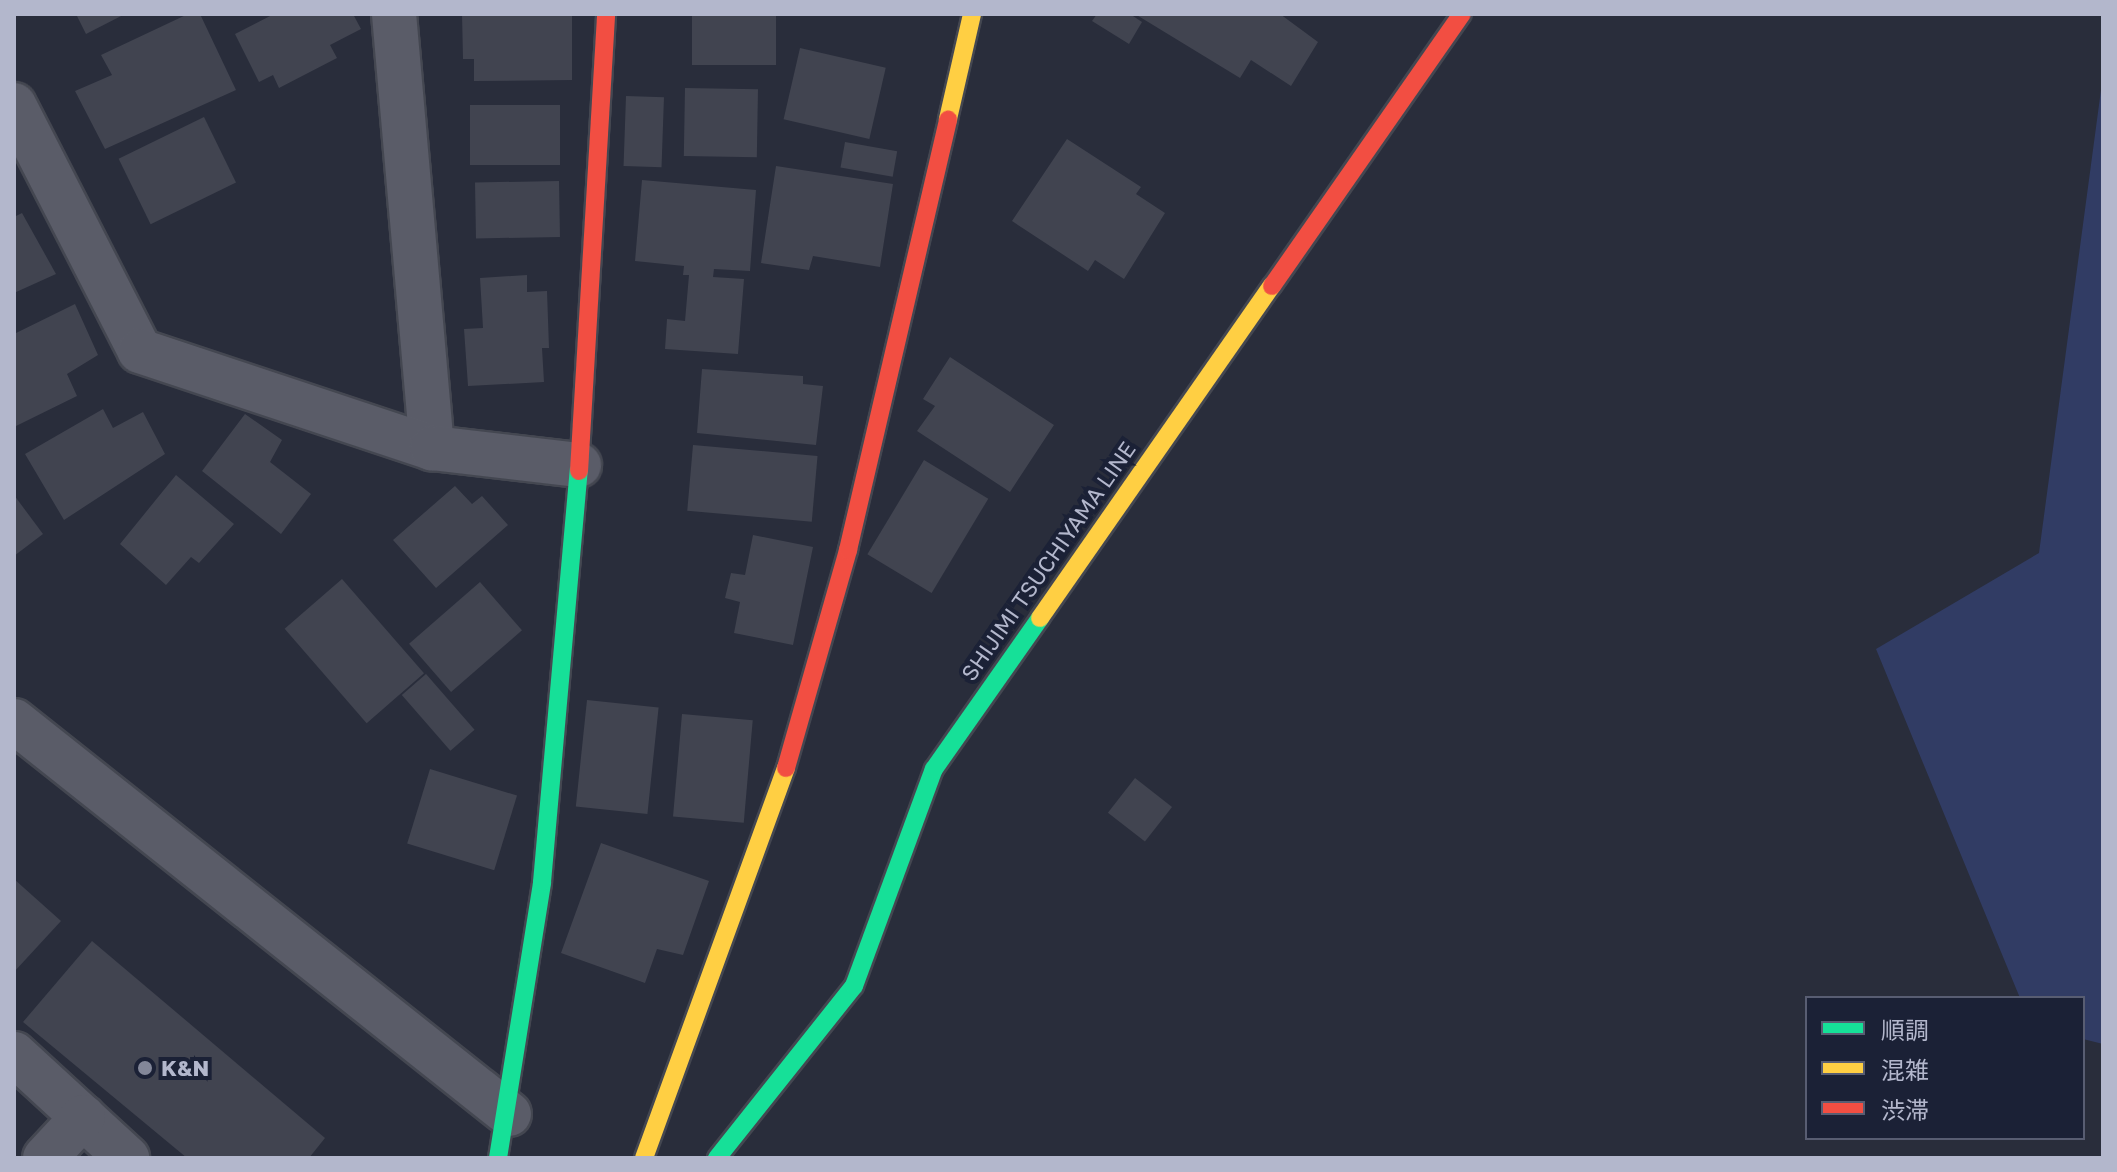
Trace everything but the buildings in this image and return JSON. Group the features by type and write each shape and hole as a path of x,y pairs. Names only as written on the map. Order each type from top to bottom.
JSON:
{"street":[{"path":"394,14 432,448"},
{"path":"498,1158 509,1114 542,882 579,465 606,14"},
{"path":"644,1158 788,763 855,520 972,14"},
{"name":"SHIJIMI TSUCHIYAMA LINE","path":"717,1158 854,986 934,769 957,733 1462,14"},
{"path":"14,105 140,351 432,448 579,465"},
{"path":"14,721 509,1114"},
{"path":"14,1054 127,1158"},
{"path":"45,1158 83,1117"}],"water":[{"path":"2103,75 2103,1044 2085,1040 2085,996 2019,996 1876,649 2039,553"}],"traffic: fast":[{"path":"498,1158 542,882 579,471"},
{"path":"717,1158 854,986 934,769 1040,618"}],"traffic: slow":[{"path":"948,119 972,14"},
{"path":"1040,618 1272,286"},
{"path":"644,1158 786,768"}],"traffic: jam":[{"path":"579,471 606,14"},
{"path":"1272,286 1462,14"},
{"path":"786,768 848,550 948,119"}],"place":[{"name":"K&N","path":"145,1068"}]}
